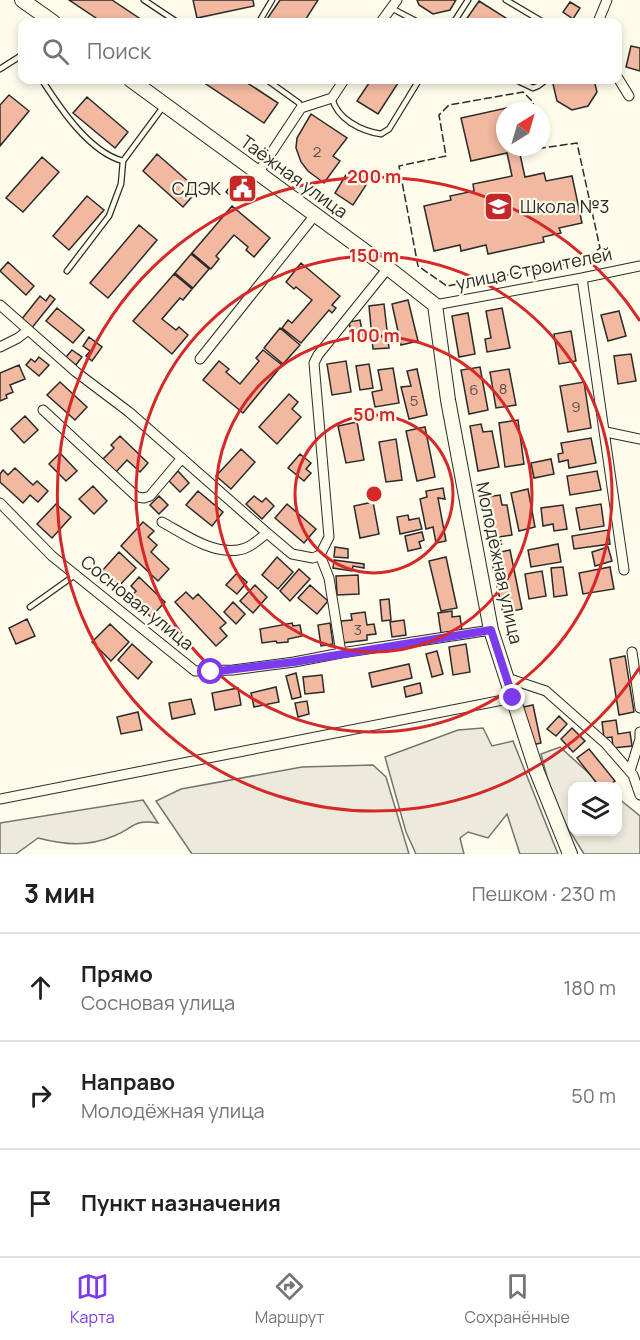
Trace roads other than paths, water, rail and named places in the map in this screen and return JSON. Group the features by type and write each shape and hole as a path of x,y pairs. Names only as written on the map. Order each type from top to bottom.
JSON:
{"main road":[{"path":"22,0 46,18"},
{"name":"Таёжная улица","path":"137,84 435,305"},
{"name":"Молодёжная улица","path":"435,305 448,400 491,630 537,772 570,854"}],"street":[{"path":"600,18 607,0"},
{"path":"384,18 394,4"},
{"path":"258,173 301,108 332,98 341,84"},
{"path":"622,84 629,96"},
{"path":"200,358 315,215"},
{"name":"улица Строителей","path":"435,305 640,266"},
{"path":"0,305 76,372 129,412 267,534 292,554 313,558 320,555 330,537 314,363 388,268"},
{"path":"582,278 606,432 624,570"},
{"path":"0,347 27,331"},
{"path":"43,410 137,497 150,496 182,458"},
{"path":"606,432 640,439"},
{"name":"Сосновая улица","path":"0,503 52,556 195,671 233,670 294,662 491,630"},
{"path":"162,522 193,539 218,549 238,550 250,546 267,534"},
{"path":"320,555 329,578 341,653"},
{"path":"632,652 640,708"},
{"path":"507,678 546,691 606,744 633,775 640,795"},
{"path":"0,799 513,698"},
{"path":"630,771 640,732"}],"lane":[{"path":"144,0 171,18"},
{"path":"261,18 272,0"},
{"path":"457,18 468,0"},
{"path":"506,0 536,18"},
{"path":"394,4 413,18"},
{"path":"0,69 18,58"},
{"path":"45,84 63,113 101,151 112,159 123,161"},
{"path":"273,84 299,103 301,108"},
{"path":"332,98 335,109 344,118 369,132 381,134 388,129 416,84"},
{"path":"524,84 533,88 540,84"},
{"path":"68,271 109,216 121,184 123,161 165,104"},
{"path":"30,607 75,575"}],"place":[{"name":"СДЭК","path":"242,189"},
{"name":"Школа №3","path":"499,207"}]}
